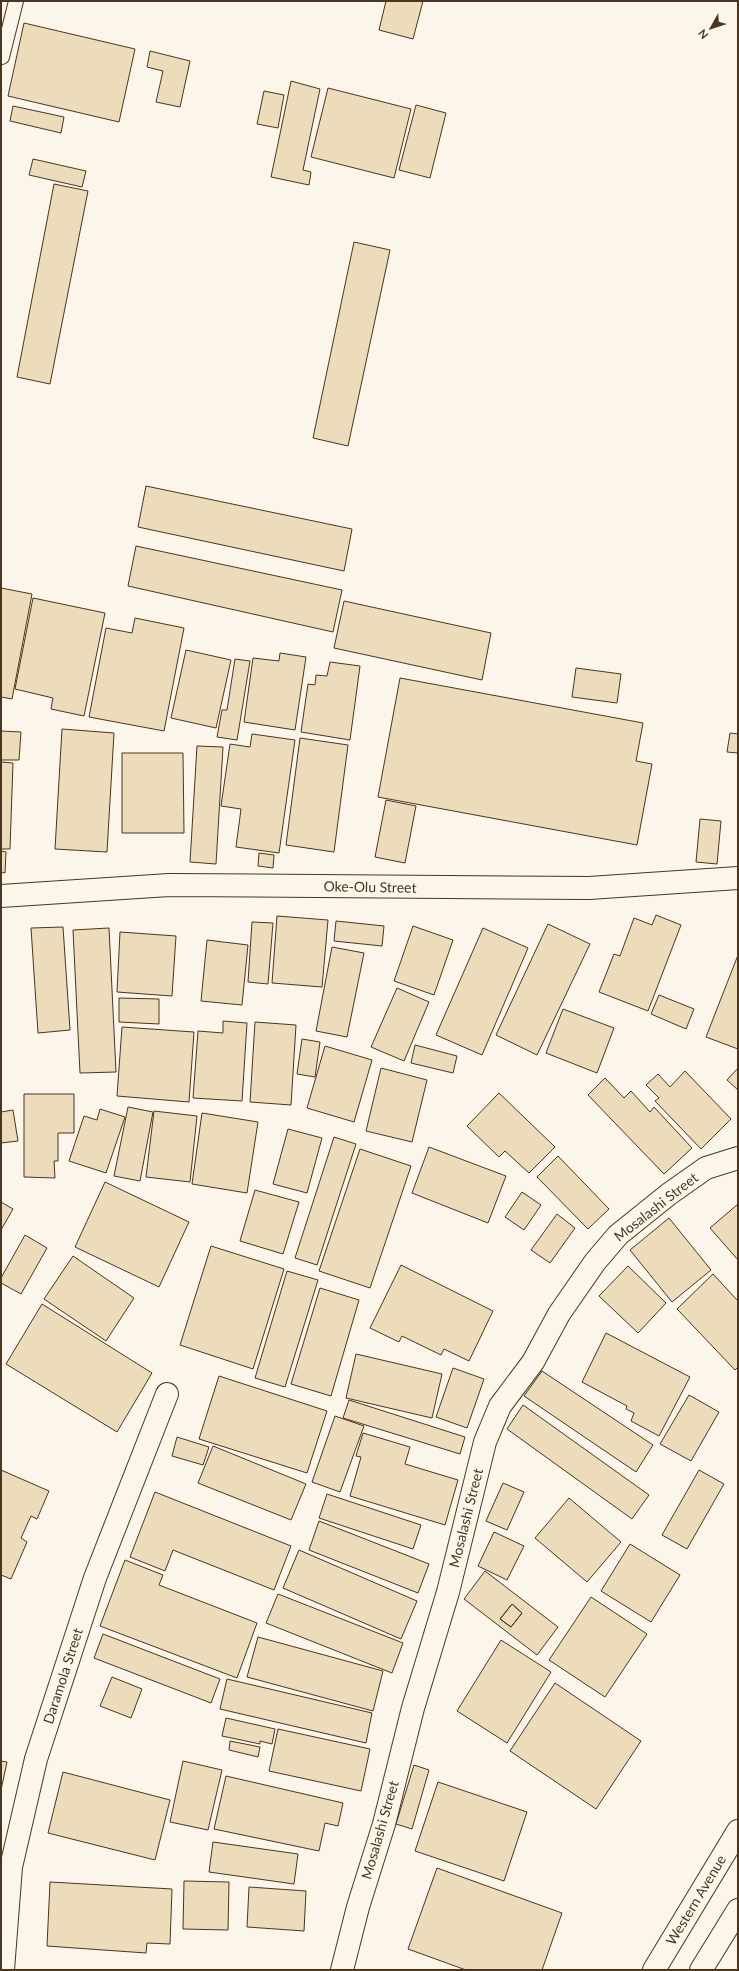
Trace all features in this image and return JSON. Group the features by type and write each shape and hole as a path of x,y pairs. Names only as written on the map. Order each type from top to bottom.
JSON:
{"main road":[{"name":"Oke-Olu Street","path":"1,896 169,885 589,888 738,878"},
{"name":"Mosalashi Street","path":"342,1970 358,1907 384,1824 413,1708 448,1592 485,1442 500,1406 532,1362 559,1314 595,1262 618,1235 669,1194 706,1168 738,1158"},
{"name":"Daramola Street","path":"3,1970 11,1867 36,1759 95,1578 167,1394"},
{"name":"Western Avenue","path":"654,1970 738,1831"},
{"path":"701,1970 738,1910"}],"lane":[{"path":"2,57 16,1"}],"building":[{"path":"386,1 423,1 413,39 379,30"},
{"path":"24,23 135,49 119,122 8,96"},
{"path":"150,51 190,61 180,107 156,102 163,71 147,67"},
{"path":"291,81 320,89 303,170 311,172 309,185 271,177"},
{"path":"328,88 411,109 394,178 311,157"},
{"path":"264,91 284,95 278,128 257,124"},
{"path":"416,105 446,113 430,178 399,170"},
{"path":"13,106 64,117 61,133 10,121"},
{"path":"33,159 86,171 82,187 29,175"},
{"path":"54,184 88,191 50,384 17,377"},
{"path":"354,242 390,250 348,446 313,438"},
{"path":"146,486 352,529 344,571 138,527"},
{"path":"136,546 342,590 333,632 128,586"},
{"path":"1,588 32,594 12,699 1,697"},
{"path":"33,598 105,613 84,716 51,709 53,698 15,689"},
{"path":"344,601 491,633 482,680 334,648"},
{"path":"135,618 184,628 164,731 89,717 106,628 132,633"},
{"path":"186,650 231,660 216,728 171,718"},
{"path":"280,653 306,657 295,730 244,722 253,658 279,661"},
{"path":"235,659 250,661 237,740 217,737 222,710 227,710"},
{"path":"330,662 360,666 350,740 301,732 308,684 315,685 316,675 327,676"},
{"path":"576,668 621,674 617,703 572,697"},
{"path":"400,678 643,723 636,761 652,764 637,845 378,797"},
{"path":"62,729 114,733 107,852 55,849"},
{"path":"1,731 21,732 19,760 1,760"},
{"path":"730,733 738,734 738,753 727,752"},
{"path":"252,734 295,740 279,853 236,847 241,809 221,806 230,744 250,747"},
{"path":"300,738 348,745 334,852 286,845"},
{"path":"197,746 223,747 216,864 190,862"},
{"path":"122,753 183,753 184,833 122,833"},
{"path":"1,762 13,763 10,849 1,849"},
{"path":"386,800 416,806 405,863 375,857"},
{"path":"700,819 721,821 717,864 696,862"},
{"path":"1,851 6,852 5,873 1,872"},
{"path":"259,853 274,855 273,868 258,866"},
{"path":"656,915 681,925 648,1011 599,992 614,954 620,956 634,918 652,925"},
{"path":"277,916 328,920 322,987 272,983"},
{"path":"336,921 384,926 382,946 334,941"},
{"path":"252,922 273,923 268,984 248,982"},
{"path":"548,924 590,944 537,1055 496,1035"},
{"path":"413,926 453,940 434,995 394,981"},
{"path":"63,927 70,1030 38,1033 31,928"},
{"path":"109,928 116,1072 80,1073 73,930"},
{"path":"483,928 528,948 482,1055 436,1035"},
{"path":"120,932 176,936 172,996 117,992"},
{"path":"207,940 248,945 242,1005 201,1001"},
{"path":"332,947 364,953 347,1037 316,1031"},
{"path":"738,955 738,1049 706,1037"},
{"path":"397,988 429,1002 404,1061 371,1047"},
{"path":"659,995 694,1009 686,1029 651,1014"},
{"path":"119,998 159,999 159,1024 119,1022"},
{"path":"563,1009 614,1028 597,1073 546,1053"},
{"path":"223,1021 247,1023 242,1101 193,1098 198,1031 223,1033"},
{"path":"255,1022 296,1025 291,1105 250,1102"},
{"path":"122,1027 194,1032 189,1102 117,1096"},
{"path":"302,1039 320,1042 315,1077 297,1074"},
{"path":"415,1045 457,1056 453,1073 411,1063"},
{"path":"325,1046 372,1060 354,1122 307,1108"},
{"path":"381,1068 427,1080 412,1142 366,1131"},
{"path":"738,1068 738,1090 727,1080"},
{"path":"685,1071 731,1119 701,1149 655,1101 659,1098 646,1085 658,1074 670,1087"},
{"path":"605,1078 624,1098 631,1091 650,1112 654,1107 692,1148 664,1174 588,1095"},
{"path":"499,1093 555,1147 529,1173 505,1151 499,1157 467,1126"},
{"path":"24,1094 74,1094 74,1133 58,1133 58,1161 54,1161 55,1178 24,1177"},
{"path":"128,1107 153,1112 140,1181 114,1176"},
{"path":"100,1109 125,1117 106,1173 69,1161 84,1116 97,1120"},
{"path":"13,1110 18,1141 1,1143 1,1112"},
{"path":"154,1111 197,1116 190,1182 146,1177"},
{"path":"202,1113 258,1122 247,1193 192,1184"},
{"path":"288,1129 322,1138 307,1193 273,1184"},
{"path":"334,1137 356,1144 317,1265 295,1258"},
{"path":"429,1147 506,1176 488,1223 412,1193"},
{"path":"360,1149 411,1166 370,1288 319,1271"},
{"path":"558,1156 609,1209 588,1229 537,1177"},
{"path":"105,1182 189,1222 159,1287 75,1247"},
{"path":"255,1190 299,1202 283,1254 240,1241"},
{"path":"522,1192 541,1205 524,1230 505,1217"},
{"path":"1,1202 13,1209 1,1230"},
{"path":"738,1204 738,1260 710,1228"},
{"path":"557,1214 575,1228 550,1263 531,1250"},
{"path":"669,1218 711,1270 672,1302 630,1250"},
{"path":"25,1235 47,1248 21,1294 1,1283 1,1278"},
{"path":"211,1246 284,1269 253,1369 180,1345"},
{"path":"73,1256 134,1298 106,1341 44,1299"},
{"path":"401,1265 493,1311 469,1361 444,1349 441,1355 402,1336 399,1342 370,1328"},
{"path":"628,1266 666,1303 638,1333 599,1296"},
{"path":"287,1271 318,1280 285,1387 255,1378"},
{"path":"713,1274 738,1301 738,1367 735,1370 677,1309"},
{"path":"320,1288 359,1300 331,1396 291,1384"},
{"path":"42,1304 152,1373 117,1432 6,1364"},
{"path":"606,1333 690,1377 659,1436 631,1421 634,1413 626,1409 627,1406 582,1382"},
{"path":"356,1354 442,1374 432,1418 346,1398"},
{"path":"453,1368 484,1379 467,1428 436,1417"},
{"path":"542,1371 653,1445 636,1472 524,1396"},
{"path":"219,1376 327,1411 307,1473 199,1439"},
{"path":"689,1395 719,1412 691,1461 660,1444"},
{"path":"349,1400 465,1437 460,1454 343,1418"},
{"path":"523,1405 649,1495 632,1519 507,1429"},
{"path":"335,1416 364,1426 340,1492 312,1482"},
{"path":"363,1433 410,1447 405,1464 458,1480 445,1525 350,1496 361,1457 356,1456"},
{"path":"177,1437 209,1447 203,1465 172,1456"},
{"path":"213,1446 306,1484 291,1520 198,1483"},
{"path":"1,1470 49,1491 37,1519 31,1516 21,1538 27,1542 11,1579 1,1575"},
{"path":"699,1470 724,1484 687,1549 662,1535"},
{"path":"503,1483 524,1492 507,1530 486,1521"},
{"path":"155,1492 291,1546 274,1590 173,1550 165,1571 130,1557"},
{"path":"327,1494 421,1525 413,1549 319,1518"},
{"path":"569,1498 621,1542 587,1582 535,1538"},
{"path":"319,1521 429,1564 418,1593 309,1550"},
{"path":"494,1532 524,1546 507,1580 478,1566"},
{"path":"630,1544 680,1575 651,1622 601,1591"},
{"path":"299,1550 417,1601 401,1639 283,1588"},
{"path":"125,1560 163,1575 159,1585 257,1623 237,1678 100,1626"},
{"path":"485,1571 558,1627 537,1655 464,1599","holes":["512,1604 522,1613 511,1627 500,1619"]},
{"path":"278,1594 403,1643 392,1673 266,1623"},
{"path":"591,1597 647,1634 605,1697 549,1660"},
{"path":"512,1604 522,1613 511,1627 500,1619"},
{"path":"103,1634 220,1679 211,1703 94,1658"},
{"path":"258,1637 383,1671 373,1711 247,1677"},
{"path":"501,1640 551,1672 507,1743 457,1711"},
{"path":"112,1677 142,1689 131,1718 100,1706"},
{"path":"227,1679 372,1713 366,1743 220,1709"},
{"path":"555,1683 641,1741 596,1809 510,1751"},
{"path":"226,1718 275,1729 272,1744 260,1741 260,1744 222,1736"},
{"path":"278,1729 370,1749 361,1791 269,1771"},
{"path":"230,1741 260,1747 258,1757 229,1750"},
{"path":"1,1761 7,1762 1,1790"},
{"path":"183,1761 222,1770 208,1830 170,1822"},
{"path":"414,1765 429,1770 412,1829 396,1824"},
{"path":"63,1772 170,1800 155,1860 48,1833"},
{"path":"226,1776 343,1803 338,1826 325,1823 319,1851 214,1829"},
{"path":"438,1782 527,1812 504,1881 415,1851"},
{"path":"213,1842 298,1854 294,1884 209,1872"},
{"path":"437,1868 562,1913 542,1970 466,1970 408,1949"},
{"path":"184,1881 229,1882 228,1930 183,1929"},
{"path":"50,1882 172,1889 170,1944 147,1943 146,1953 47,1946"},
{"path":"249,1887 306,1891 304,1931 247,1927"}]}
